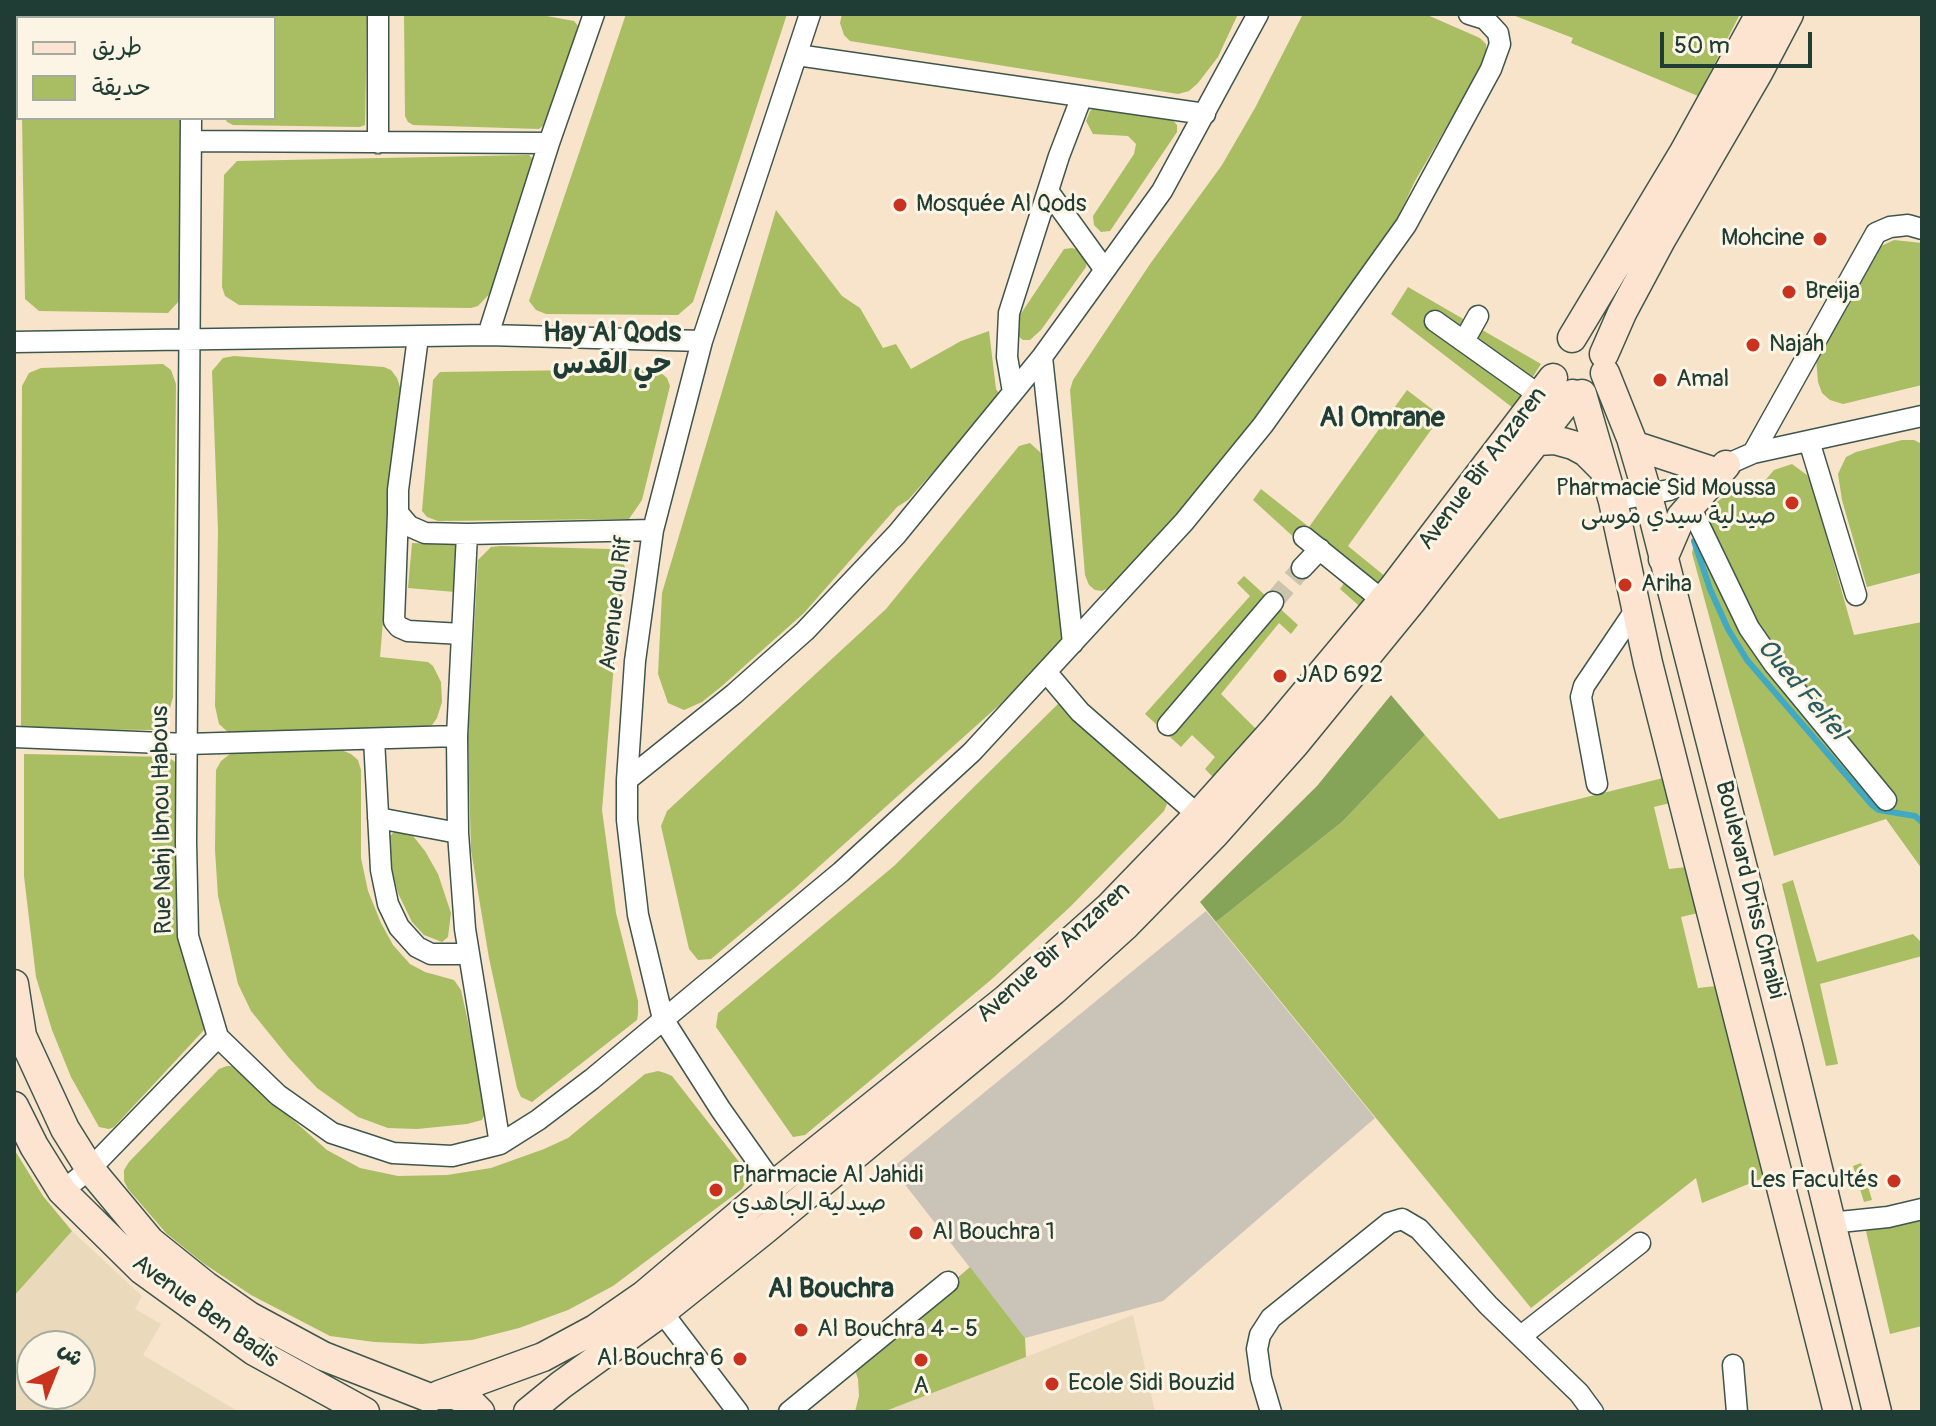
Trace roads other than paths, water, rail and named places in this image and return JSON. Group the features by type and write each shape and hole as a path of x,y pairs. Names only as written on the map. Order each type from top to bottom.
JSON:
{"main road":[{"path":"1572,338 1684,152 1760,14"},
{"path":"1605,364 1591,341 1572,338 1563,342 1551,358 1562,390 1597,387 1605,364 1622,313 1789,14"},
{"name":"Boulevard Driss Chraibi","path":"1605,364 1648,496 1781,1014 1877,1412"},
{"name":"Boulevard Driss Chraibi","path":"1562,390 1603,470 1613,501 1636,609 1838,1412"},
{"name":"Avenue Bir Anzaren","path":"528,1412 662,1312 1053,991 1126,925 1214,835 1295,744 1537,441 1562,390"},
{"name":"Avenue Bir Anzaren","path":"427,1402 543,1357 595,1329 644,1295 1039,970 1109,907 1198,815 1276,728 1562,390"},
{"path":"1537,441 1555,440 1573,445 1586,452 1603,470"},
{"path":"1633,445 1719,468 1681,517 1663,559"},
{"name":"Avenue Ben Badis","path":"14,984 22,1036 65,1129 90,1169 150,1241 249,1316 323,1356 427,1402"},
{"name":"Avenue Ben Badis","path":"14,1106 62,1191 142,1270 201,1315 287,1370 365,1412"},
{"path":"427,1402 455,1395 470,1402 480,1412"}],"street":[{"path":"378,14 378,143"},
{"path":"488,335 594,14"},
{"name":"Avenue du Rif","path":"774,1185 663,1019 638,915 627,820 627,780 635,661 653,530 702,341 810,14"},
{"path":"627,780 734,694 805,631 897,534 1042,357 1162,191 1258,14"},
{"name":"Rue Nahj Ibnou Habous","path":"191,120 188,936 218,1037 278,1095 332,1133 393,1153 452,1156 500,1144 592,1079 852,862 972,752 1184,522 1263,425 1406,225 1491,69 1500,44 1498,33 1485,19 1469,14"},
{"path":"797,55 1205,114"},
{"path":"1013,392 1007,357 1009,313 1082,96"},
{"path":"191,141 549,143"},
{"path":"1048,191 1105,270"},
{"path":"1753,453 1876,233 1890,227 1908,225 1922,229"},
{"path":"1464,341 1478,316"},
{"path":"1435,321 1464,341 1562,390"},
{"path":"14,342 488,335 702,341"},
{"path":"418,337 398,490 394,621 408,631 462,634"},
{"path":"1042,357 1073,643"},
{"path":"1613,501 1648,496 1753,453 1922,416"},
{"path":"1809,441 1856,595"},
{"path":"1690,506 1749,628 1774,664 1886,800"},
{"path":"398,513 409,526 425,533 653,530"},
{"path":"467,534 457,736 458,833 469,954 500,1144"},
{"path":"1302,568 1312,543 1382,600"},
{"path":"1168,725 1273,602"},
{"path":"1597,784 1581,697 1584,686 1636,609"},
{"path":"1047,673 1080,712 1198,815"},
{"path":"14,737 187,744 457,736"},
{"path":"374,739 381,870 388,904 399,927 417,947 431,954 469,954"},
{"path":"378,818 458,833"},
{"path":"62,1191 90,1169 218,1037"},
{"path":"1830,1223 1888,1217 1922,1209"},
{"path":"1271,1412 1257,1349 1260,1335 1271,1318 1389,1223 1402,1219 1419,1229 1488,1305 1579,1393 1593,1412"},
{"path":"1521,1336 1640,1243"},
{"path":"789,1412 948,1282"},
{"path":"662,1312 738,1412"},
{"path":"1733,1365 1737,1412"}],"waterway":[{"name":"Oued Felfel","path":"1694,541 1710,589 1728,629 1747,660 1872,805 1879,810 1915,816 1922,822"}],"tunnel":[{"path":"1273,602 1302,568"}],"place":[{"name":"Mosquée Al Qods","path":"900,205"},
{"name":"Mohcine","path":"1820,239"},
{"name":"Breija","path":"1789,292"},
{"name":"Najah","path":"1753,345"},
{"name":"Amal","path":"1660,380"},
{"name":"Pharmacie Sid Moussa صيدلية سيدي موسى","path":"1792,503"},
{"name":"Ariha","path":"1625,585"},
{"name":"JAD 692","path":"1280,676"},
{"name":"Les Facultés","path":"1894,1181"},
{"name":"Pharmacie Al Jahidi صيدلية الجاهدي","path":"716,1190"},
{"name":"Al Bouchra 1","path":"916,1233"},
{"name":"Al Bouchra 4 - 5","path":"801,1330"},
{"name":"Al Bouchra 6","path":"740,1359"},
{"name":"A","path":"921,1360"},
{"name":"Ecole Sidi Bouzid","path":"1052,1384"}],"district":[{"name":"Hay Al Qods حي القدس","path":"612,350"},
{"name":"Al Omrane","path":"1382,419"},
{"name":"Al Bouchra","path":"831,1290"}]}
